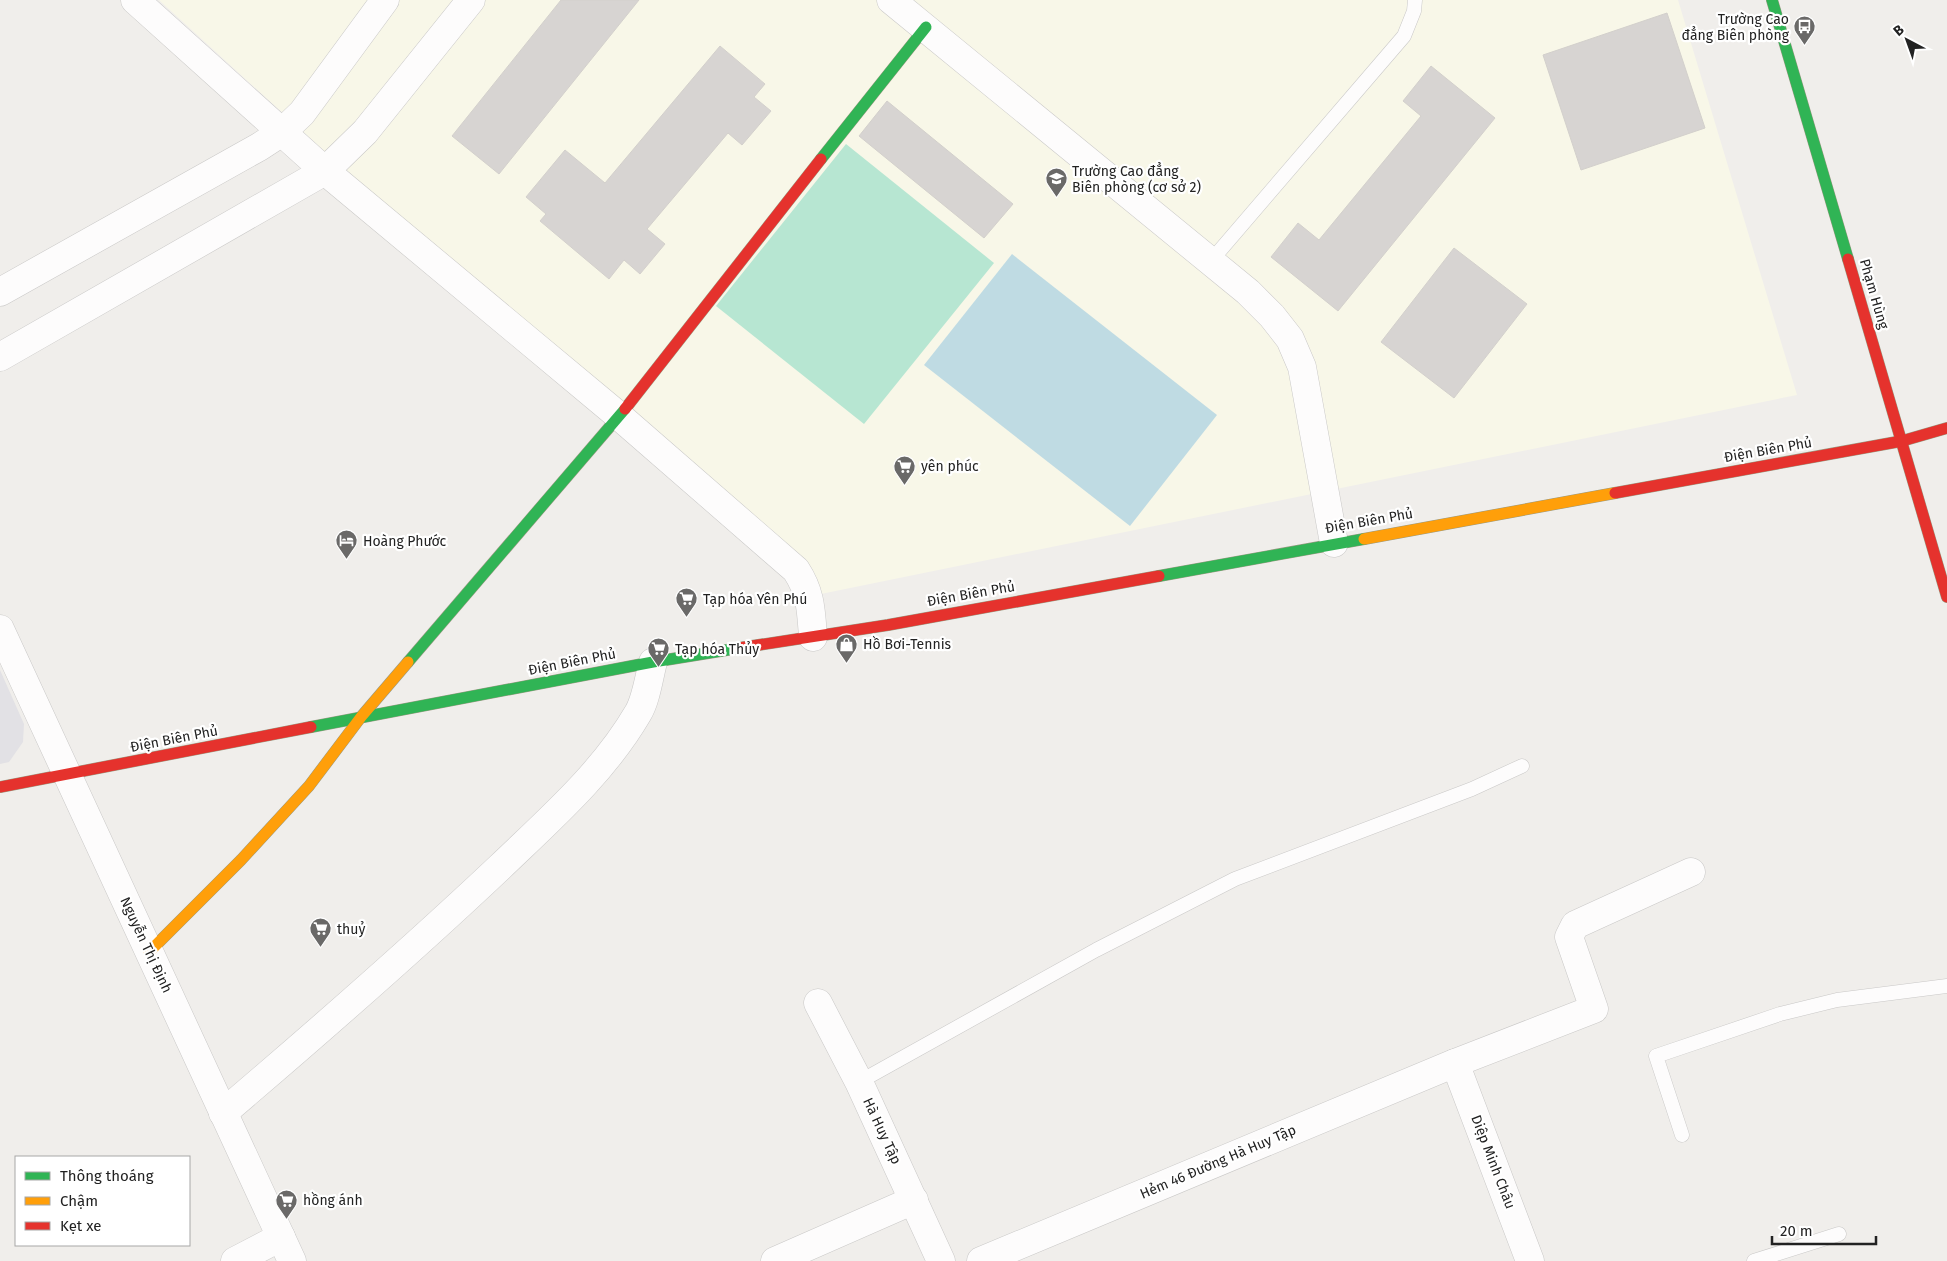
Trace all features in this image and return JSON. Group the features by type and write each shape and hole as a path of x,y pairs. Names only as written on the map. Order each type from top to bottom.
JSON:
{"street":[{"path":"135,0 325,171 619,416 796,570 805,583 810,601 813,637"},
{"path":"0,292 260,148 282,132 302,113 385,0"},
{"path":"0,358 325,171 365,132 471,0"},
{"path":"891,0 1248,292 1272,316 1290,339 1302,367 1334,542"},
{"name":"Phạm Hùng","path":"1772,0 1947,597"},
{"path":"149,952 241,860 309,786 362,718 619,416 926,28"},
{"name":"Điện Biên Phủ","path":"0,787 653,662 888,624 1902,441 1947,428"},
{"name":"Nguyễn Thị Định","path":"0,629 286,1249"},
{"path":"223,1113 334,1019 449,915 580,790 608,758 640,711 653,662"},
{"name":"Hẻm 46 Đường Hà Huy Tập","path":"981,1261 1455,1063 1594,1009 1569,938 1575,925 1691,872"},
{"name":"Hà Huy Tập","path":"818,1004 859,1082 941,1261"},
{"name":"Diệp Minh Châu","path":"1455,1063 1530,1261"},
{"path":"775,1261 914,1200"},
{"path":"235,1261 286,1249"}],"lane":[{"path":"1210,262 1404,36 1414,11 1415,0"},
{"path":"859,1082 1096,950 1236,879 1472,789 1522,766"},
{"path":"1682,1136 1656,1056 1780,1014 1837,1000 1947,986"},
{"path":"1754,1261 1839,1234"}],"shaded area":[{"name":"Trường Cao đẳng Biên phòng (cơ sở 2)","path":"159,0 1678,0 1797,395 811,596"},
{"path":"0,670 24,724 23,742 9,762 0,764"}],"green space":[{"path":"846,144 994,263 864,424 716,306"}],"water":[{"path":"1012,254 1217,415 1130,526 924,365"}],"building":[{"path":"561,0 639,0 499,174 452,136"},
{"path":"1667,13 1705,128 1581,170 1543,55"},
{"path":"720,46 765,84 754,97 771,111 742,145 728,133 647,229 665,244 640,274 624,260 609,279 540,221 546,214 526,197 565,150 605,183"},
{"path":"1431,66 1495,118 1338,311 1271,257 1298,223 1319,240 1421,116 1403,101"},
{"path":"887,101 1013,204 984,238 859,136"},
{"path":"1454,248 1527,304 1454,398 1381,342"}],"traffic: fast":[{"path":"1772,0 1848,259"},
{"path":"821,159 926,27"},
{"path":"408,662 625,409"},
{"path":"1159,576 1364,539"},
{"path":"311,727 653,662 739,648"}],"traffic: slow":[{"path":"1364,539 1615,493"},
{"path":"149,952 241,860 309,786 361,717 408,662"}],"traffic: jam":[{"path":"625,409 821,159"},
{"path":"1848,259 1947,597"},
{"path":"1615,493 1902,441 1947,428"},
{"path":"739,648 888,625 1159,576"},
{"path":"0,787 311,727"}],"place":[{"name":"Trường Cao đẳng Biên phòng","path":"1805,46"},
{"name":"Trường Cao đẳng Biên phòng (cơ sở 2)","path":"1056,198"},
{"name":"yên phúc","path":"905,485"},
{"name":"Hoàng Phước","path":"347,560"},
{"name":"Tạp hóa Yên Phú","path":"687,618"},
{"name":"Hồ Bơi-Tennis","path":"847,663"},
{"name":"Tạp hóa Thủy","path":"659,668"},
{"name":"thuỷ","path":"321,948"},
{"name":"hồng ánh","path":"287,1219"}]}
